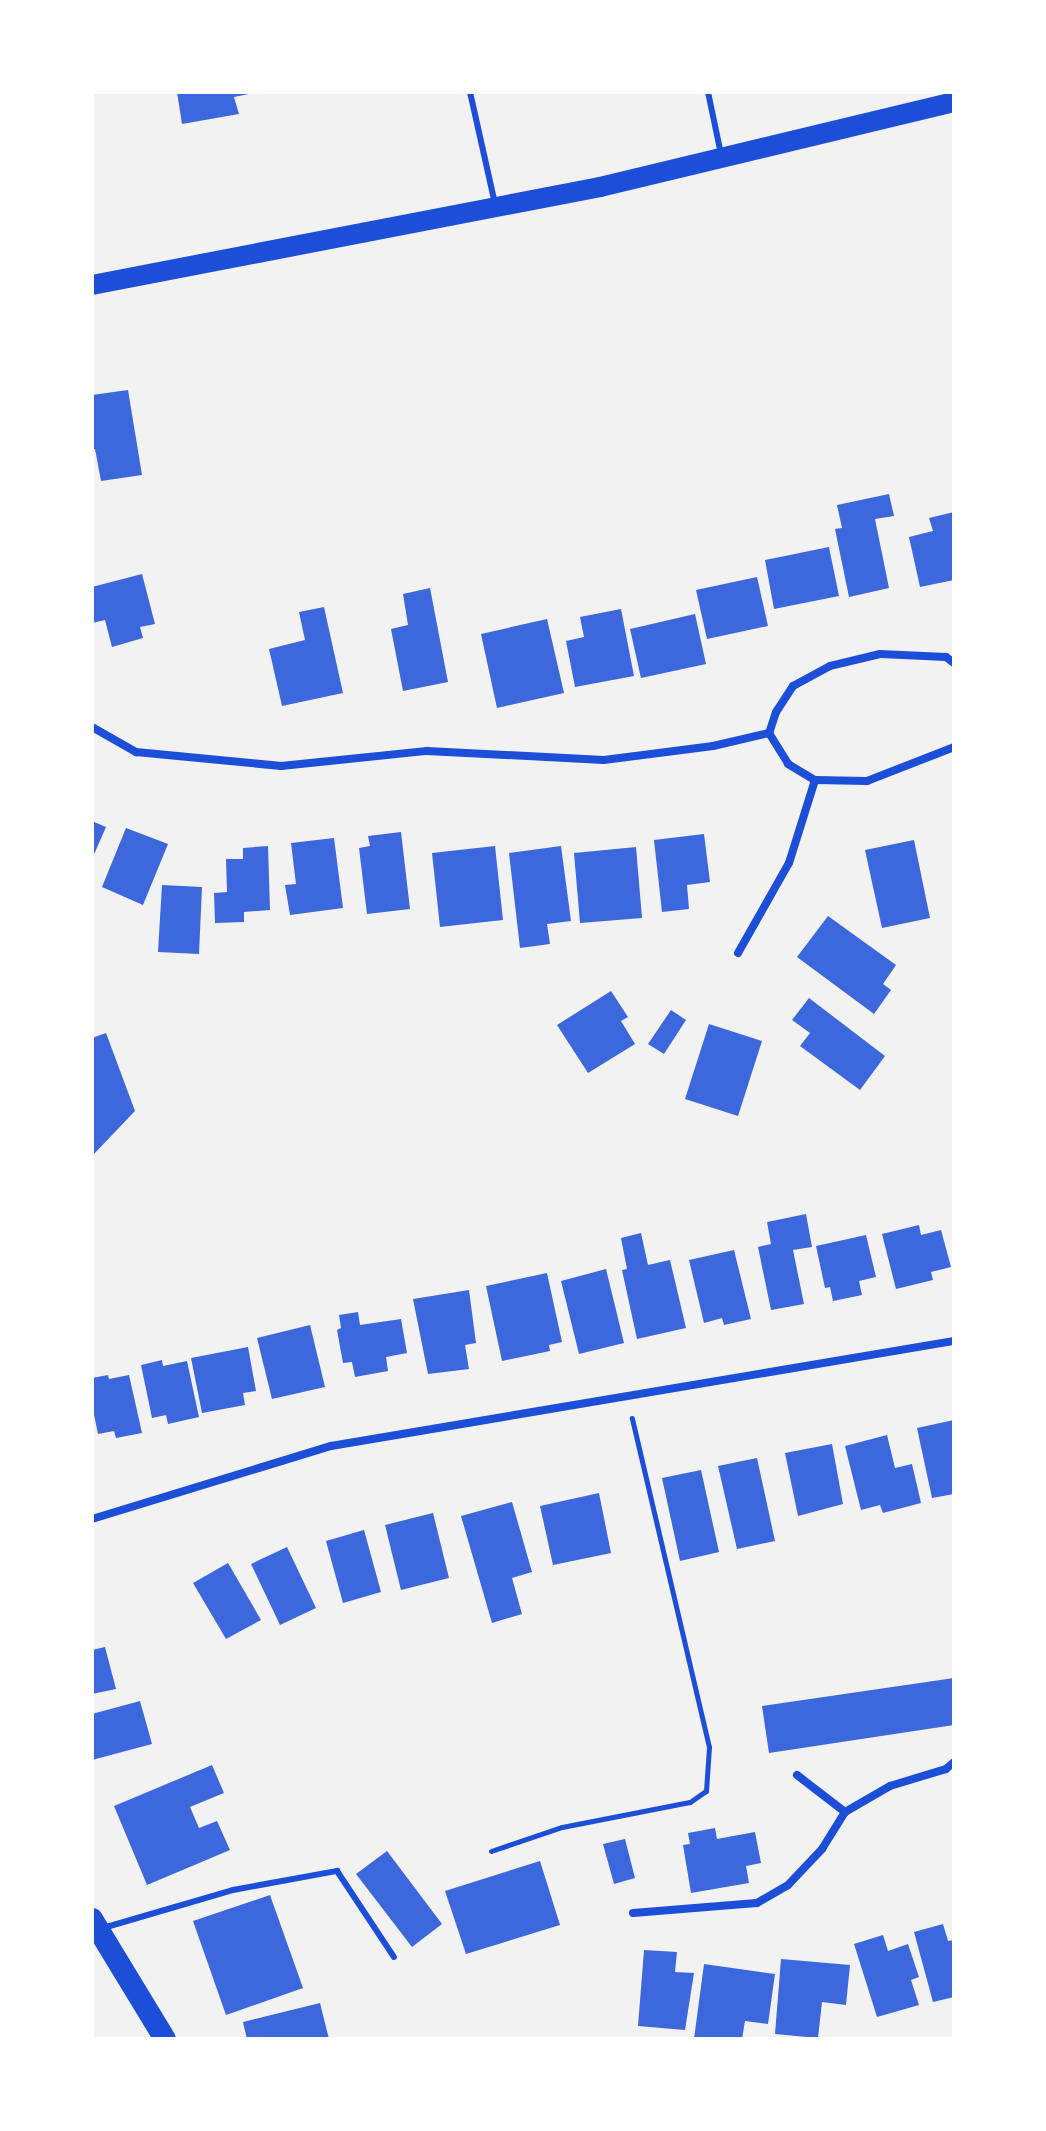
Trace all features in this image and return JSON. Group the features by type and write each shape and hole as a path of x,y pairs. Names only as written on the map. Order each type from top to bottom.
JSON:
{"highway":[{"path":"95,1924 165,2039"}],"main road":[{"path":"92,285 496,208 954,102"}],"street":[{"path":"954,663 946,657 880,654 830,666 793,686 776,712 769,733 788,764 815,780 867,781 954,747"},
{"path":"92,727 136,752 281,766 427,751 604,760 713,746 769,733"},
{"path":"738,953 789,863 815,780"},
{"path":"92,1519 331,1446 954,1341"},
{"path":"633,1913 757,1903 788,1885 822,1849 845,1812 890,1786 946,1769 954,1762"},
{"path":"797,1775 845,1812"}],"lane":[{"path":"470,92 496,208"},
{"path":"708,92 722,158"},
{"path":"95,1924 233,1890 337,1871 394,1957"}],"path":[{"path":"491,1851 562,1827 690,1802 706,1791 709,1747 627,1397"}],"building":[{"path":"177,92 254,93 234,97 239,114 182,124"},
{"path":"128,390 142,475 101,481 95,449 92,449 92,395"},
{"path":"889,494 894,516 875,519 889,588 849,597 835,529 842,528 837,505"},
{"path":"954,512 954,580 920,587 909,537 933,531 929,518"},
{"path":"829,547 839,596 774,609 765,560"},
{"path":"142,574 155,624 140,627 143,638 112,647 105,620 92,623 92,587"},
{"path":"757,577 768,626 707,639 696,590"},
{"path":"430,588 448,682 403,691 391,629 408,625 403,594"},
{"path":"324,607 343,693 282,706 269,649 305,640 299,612"},
{"path":"621,609 634,676 575,687 566,641 584,637 580,617"},
{"path":"695,614 706,664 641,678 630,629"},
{"path":"547,619 564,693 497,708 481,634"},
{"path":"92,821 106,827 92,859"},
{"path":"126,828 168,844 143,905 102,887"},
{"path":"401,832 410,909 367,914 359,848 370,846 368,836"},
{"path":"704,834 710,882 687,885 689,909 662,912 654,840"},
{"path":"334,838 343,908 290,915 285,885 296,884 291,843"},
{"path":"914,840 930,918 882,928 865,850"},
{"path":"268,846 270,910 244,912 244,922 215,923 214,893 227,892 226,859 243,859 243,848"},
{"path":"495,846 503,920 440,927 432,853"},
{"path":"561,846 571,921 547,924 550,944 520,948 509,853"},
{"path":"636,847 642,918 580,923 574,853"},
{"path":"162,885 202,887 199,954 158,952"},
{"path":"828,916 896,965 883,984 891,990 874,1014 797,957"},
{"path":"611,991 628,1017 621,1021 635,1044 588,1073 557,1025"},
{"path":"809,998 885,1056 860,1090 800,1046 810,1033 792,1020"},
{"path":"671,1010 686,1020 664,1054 648,1044"},
{"path":"709,1024 762,1041 738,1116 685,1099"},
{"path":"106,1033 135,1111 92,1156 92,1038"},
{"path":"806,1214 812,1247 793,1250 804,1304 771,1310 758,1247 771,1244 767,1222"},
{"path":"919,1225 921,1235 941,1230 951,1267 931,1272 933,1280 896,1289 882,1234"},
{"path":"641,1233 648,1265 670,1260 686,1328 637,1339 622,1270 627,1269 621,1238"},
{"path":"866,1235 876,1277 859,1281 862,1295 833,1301 830,1287 825,1288 816,1246"},
{"path":"734,1250 751,1319 724,1325 722,1318 704,1323 689,1260"},
{"path":"606,1269 624,1343 579,1354 561,1281"},
{"path":"547,1273 562,1342 549,1345 550,1351 502,1361 486,1286"},
{"path":"469,1290 476,1343 465,1345 469,1369 428,1374 413,1299"},
{"path":"358,1312 360,1325 401,1319 407,1353 386,1357 388,1371 355,1377 352,1362 343,1363 337,1330 341,1328 339,1315"},
{"path":"310,1325 325,1387 272,1399 257,1338"},
{"path":"248,1347 256,1391 243,1393 245,1405 202,1413 191,1358"},
{"path":"162,1360 163,1366 187,1361 199,1417 168,1424 166,1415 152,1418 141,1365"},
{"path":"108,1375 109,1379 129,1375 142,1433 116,1438 114,1431 98,1434 92,1405 92,1378"},
{"path":"954,1420 954,1494 932,1498 917,1428"},
{"path":"887,1435 895,1468 912,1464 921,1503 883,1513 880,1505 861,1510 845,1446"},
{"path":"832,1444 843,1504 798,1516 785,1453"},
{"path":"757,1458 775,1541 737,1549 718,1466"},
{"path":"701,1470 719,1552 680,1561 662,1478"},
{"path":"599,1493 611,1553 553,1565 540,1506"},
{"path":"512,1502 532,1572 512,1578 522,1614 492,1623 461,1516"},
{"path":"433,1513 449,1578 401,1590 385,1525"},
{"path":"364,1530 381,1592 343,1603 326,1541"},
{"path":"287,1547 316,1608 280,1625 251,1564"},
{"path":"228,1563 261,1620 226,1639 193,1583"},
{"path":"105,1647 116,1689 92,1694 92,1650"},
{"path":"954,1678 954,1725 769,1753 762,1706"},
{"path":"140,1701 152,1744 92,1760 92,1714"},
{"path":"212,1765 224,1793 190,1807 199,1828 217,1821 230,1850 147,1885 114,1806"},
{"path":"715,1828 717,1839 755,1832 761,1863 746,1866 749,1883 691,1893 683,1845 690,1844 688,1833"},
{"path":"625,1839 635,1878 614,1884 603,1844"},
{"path":"387,1851 442,1924 412,1947 356,1874"},
{"path":"540,1861 560,1925 466,1954 445,1891"},
{"path":"270,1895 303,1988 226,2015 193,1921"},
{"path":"943,1924 948,1941 954,1940 954,1997 933,2002 914,1932"},
{"path":"883,1935 888,1951 908,1944 919,1977 911,1980 919,2005 877,2017 854,1944"},
{"path":"644,1950 677,1952 675,1972 694,1973 685,2030 638,2026"},
{"path":"781,1959 850,1965 846,2005 822,2002 818,2038 775,2034"},
{"path":"704,1964 775,1974 768,2024 745,2021 742,2039 694,2039"},
{"path":"320,2003 329,2039 247,2039 243,2022"}]}
